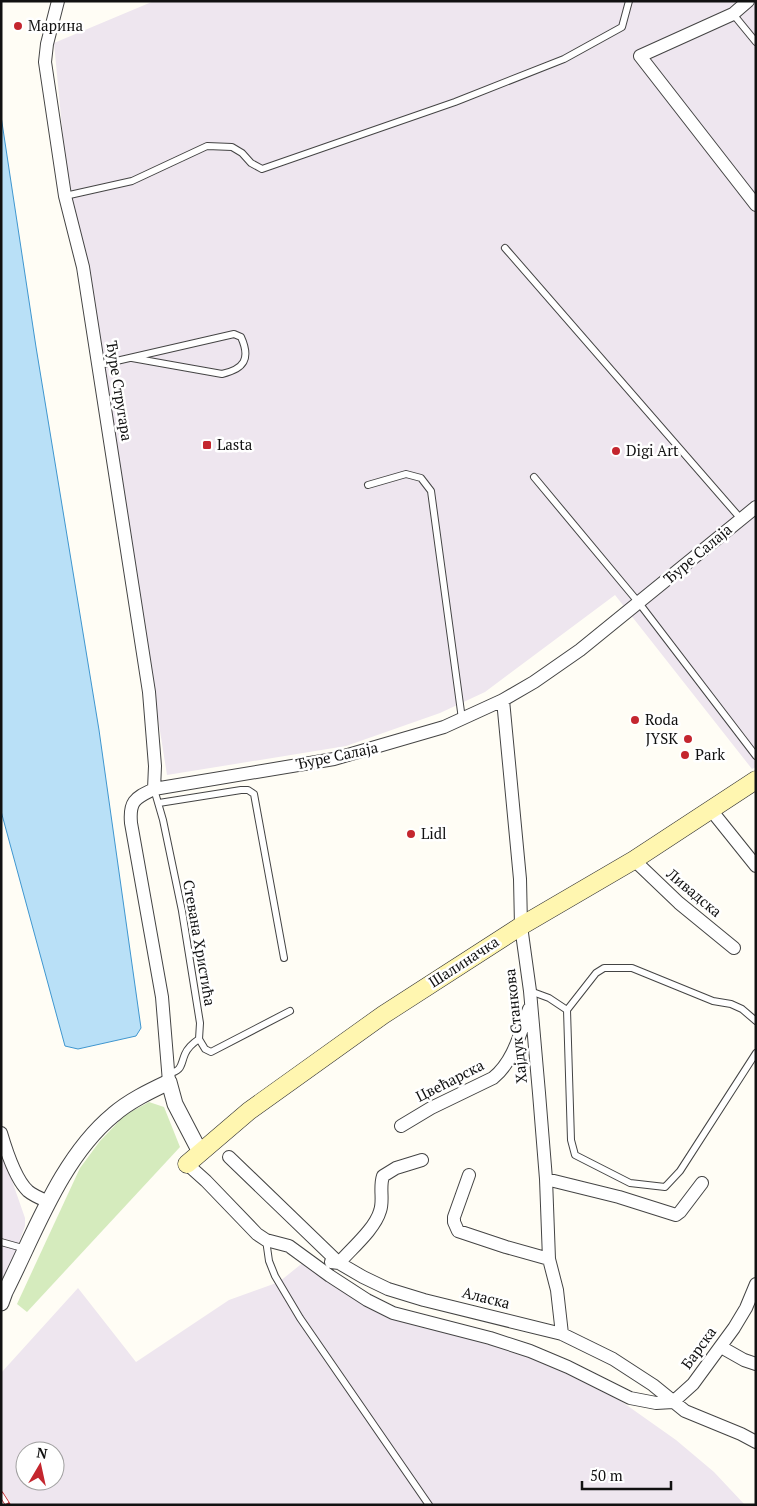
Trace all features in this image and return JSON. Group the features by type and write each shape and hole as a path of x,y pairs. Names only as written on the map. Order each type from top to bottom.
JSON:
{"main road":[{"name":"Шалиначка","path":"193,1158 249,1111 356,1034 521,926 634,860 756,780"}],"street":[{"name":"Ђуре Стругара","path":"58,1 47,44 45,62 65,196 83,267 149,692 155,766 154,789"},
{"path":"748,1 733,14 640,56 756,205"},
{"name":"Ђуре Салаја","path":"193,1158 168,1078 162,998 130,812 133,803 138,797 154,789 334,759 444,727 503,700 534,682 580,650 756,507"},
{"name":"Хајдук Станкова","path":"503,700 520,879 521,926 530,991 546,1179 549,1259 557,1290 562,1334"},
{"path":"711,810 756,866"},
{"name":"Ливадска","path":"634,860 679,903 734,948"},
{"name":"Цвећарска","path":"402,1126 431,1108 500,1073 516,1048 531,1005"},
{"path":"1,1303 50,1202 82,1146 115,1113 168,1078"},
{"path":"1,1133 4,1145 20,1181 28,1190 50,1202"},
{"name":"Аласка","path":"229,1157 338,1263 388,1289 424,1300 562,1334 613,1359 653,1385 685,1411 756,1442"},
{"path":"193,1158 206,1181 257,1234 266,1240 289,1246 367,1300 393,1313 490,1338 530,1351 568,1367 630,1398 656,1404 672,1402"},
{"path":"306,1258 338,1263 378,1218 381,1210 383,1176 396,1168 422,1160"},
{"path":"469,1175 454,1217 458,1231 549,1259"},
{"path":"546,1179 619,1197 676,1215 702,1183"},
{"name":"Барска","path":"672,1402 693,1384 751,1311 756,1284"},
{"path":"721,1347 744,1360 756,1364"}],"lane":[{"path":"65,196 132,181 206,146 232,147 242,152 251,162 262,168 455,102 564,59 622,26 628,1"},
{"path":"733,14 756,42"},
{"path":"505,248 741,519"},
{"path":"99,366 132,358 234,334 241,337 245,346 242,365 235,371 222,374 132,358"},
{"path":"368,485 406,474 421,478 431,491 462,718"},
{"path":"534,477 639,603 756,756"},
{"name":"Стевана Христића","path":"154,789 159,803 182,911 200,1023 199,1039"},
{"path":"159,803 241,790 248,790 254,794 284,958"},
{"path":"756,1021 742,1009 730,1004 713,1001 632,968 604,968 596,973 567,1010 571,1140 575,1155 630,1183 665,1187 680,1171 756,1053"},
{"path":"530,991 549,998 567,1010"},
{"path":"168,1078 181,1068 185,1053 199,1039 205,1049 211,1052 290,1011"},
{"path":"266,1240 272,1268 300,1318 429,1505"},
{"path":"1,1242 27,1249"}],"shaded area":[{"path":"154,1 756,1 756,767 752,769 615,595 485,692 440,713 346,746 167,775 102,365 69,201 54,43"},
{"path":"1,1149 25,1218 25,1226 14,1256 1,1281"},
{"path":"305,1261 390,1316 520,1352 562,1369 618,1399 676,1440 714,1472 745,1505 12,1505 1,1489 1,1373 78,1288 136,1362 229,1300 279,1282"}],"green space":[{"path":"149,1102 164,1107 180,1147 27,1312 17,1304 80,1168 100,1141 125,1115"}],"water":[{"path":"1,116 36,347 99,730 141,1028 136,1036 78,1049 65,1046 1,811"}],"railway":[{"path":"1,1494 8,1505"}],"place":[{"name":"Марина","path":"18,26"},
{"name":"Lasta","path":"207,445"},
{"name":"Digi Art","path":"616,451"},
{"name":"Roda","path":"635,720"},
{"name":"JYSK","path":"688,739"},
{"name":"Park","path":"685,755"},
{"name":"Lidl","path":"411,834"}]}
